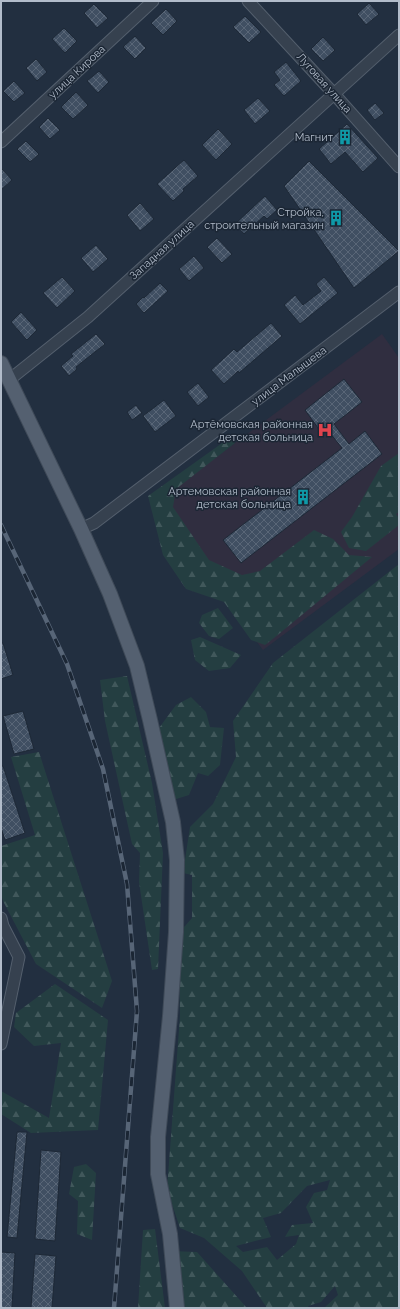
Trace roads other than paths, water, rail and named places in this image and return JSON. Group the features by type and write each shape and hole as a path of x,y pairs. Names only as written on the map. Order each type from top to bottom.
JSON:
{"main road":[{"path":"1,363 5,383 81,529 110,594 137,666 173,822 177,860 176,932 170,1016 158,1137 158,1174 170,1234 177,1308"}],"street":[{"name":"улица Кирова","path":"1,142 154,1"},
{"name":"Луговая улица","path":"248,1 399,167"},
{"name":"Западная улица","path":"5,383 88,317 335,95 399,35"},
{"name":"улица Малышева","path":"81,529 94,523 399,292"},
{"path":"1,918 19,957 1,1044"}],"railway":[{"path":"1,525 67,664 103,769 127,884 137,1011 114,1308"}],"place":[{"name":"Магнит","path":"345,137"},
{"name":"Стройка, строительный магазин","path":"336,218"},
{"name":"Артёмовская районная детская больница","path":"325,430"},
{"name":"Артемовская районная детская больница","path":"303,497"}]}
